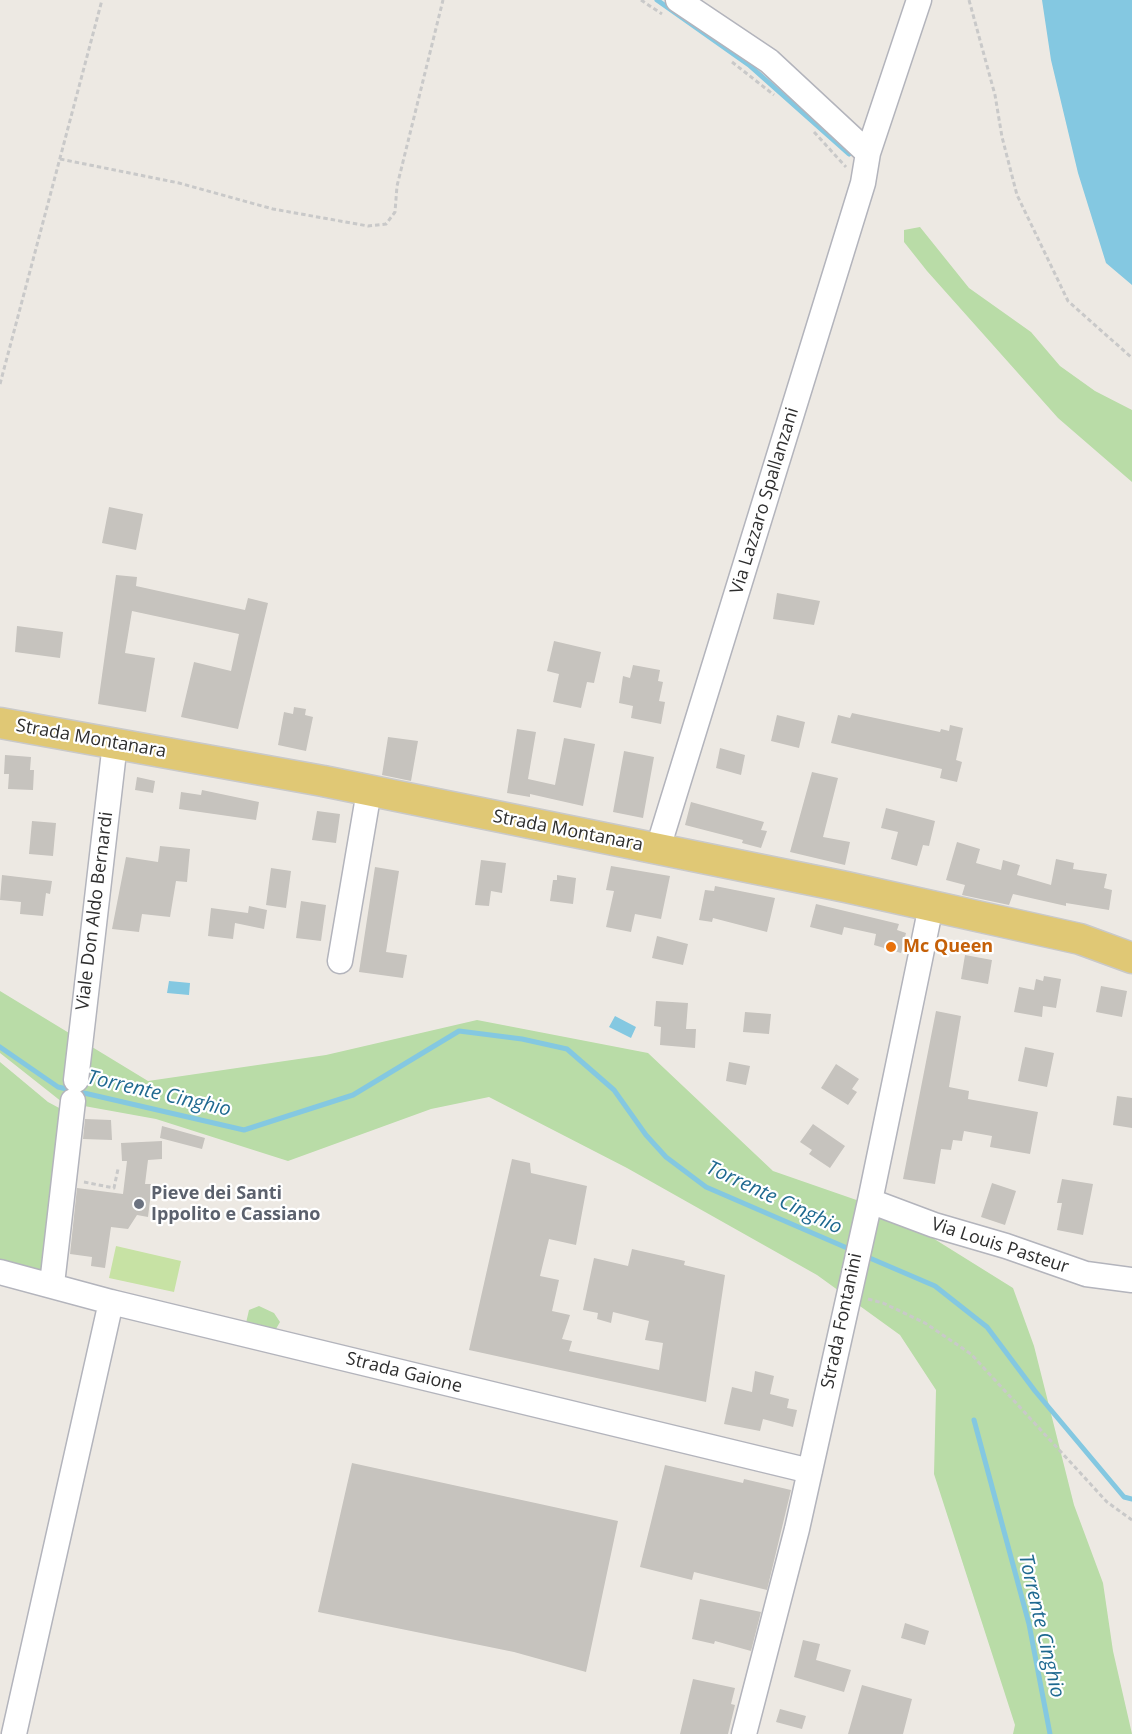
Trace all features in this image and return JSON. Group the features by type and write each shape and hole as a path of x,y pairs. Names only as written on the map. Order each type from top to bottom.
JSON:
{"main road":[{"name":"Strada Montanara","path":"0,723 369,791 658,848 1080,939 1128,954"}],"street":[{"name":"Via Lazzaro Spallanzani","path":"658,848 863,183 868,153 919,0"},
{"path":"674,9 769,61 868,153"},
{"name":"Viale Don Aldo Bernardi","path":"52,1284 115,743"},
{"path":"340,962 369,791"},
{"name":"Strada Fontanini","path":"744,1734 855,1301 862,1232 931,906"},
{"name":"Via Louis Pasteur","path":"870,1201 1086,1274 1132,1280"},
{"name":"Strada Gaione","path":"0,1272 52,1284 111,1302 810,1471"},
{"path":"14,1734 111,1302"}],"path":[{"path":"0,384 102,0"},
{"path":"60,159 179,183 273,209 368,226 386,224 394,212 397,186 443,0"},
{"path":"641,0 674,9"},
{"path":"969,0 1017,195 1068,301 1132,358"},
{"path":"725,57 778,98"},
{"path":"810,128 863,183"},
{"path":"63,1178 114,1188 118,1169"},
{"path":"855,1301 883,1303 925,1323 971,1354 1107,1502 1132,1520"}],"green space":[{"path":"920,227 969,288 1031,332 1060,366 1095,391 1132,410 1132,482 1058,418 927,271 904,242 904,230"},
{"path":"0,991 148,1081 326,1055 477,1020 648,1053 773,1171 891,1212 1013,1288 1034,1346 1074,1505 1103,1583 1113,1651 1132,1734 1013,1734 1015,1725 934,1474 936,1390 900,1335 817,1275 627,1168 489,1097 431,1109 288,1161 156,1119 62,1102 0,1053"},
{"path":"0,1062 48,1102 61,1109 51,1229 40,1278 0,1268"},
{"path":"116,1246 181,1261 174,1292 109,1278"},
{"path":"259,1306 274,1313 280,1322 273,1334 246,1323 249,1310"}],"water":[{"path":"1042,0 1132,0 1132,285 1106,263 1078,173 1051,60"},
{"path":"169,981 190,983 189,995 167,993"},
{"path":"615,1016 636,1027 631,1038 609,1027"}],"building":[{"path":"109,507 143,514 136,550 102,543"},
{"path":"116,575 137,577 136,586 245,610 248,598 268,603 238,729 181,717 194,662 231,671 239,634 132,611 125,653 155,658 146,712 98,704"},
{"path":"777,593 820,601 814,625 773,619"},
{"path":"17,626 63,632 60,658 15,652"},
{"path":"554,641 601,652 594,683 587,682 581,708 553,702 559,674 547,671"},
{"path":"633,665 660,670 658,681 663,682 659,701 665,702 661,724 631,718 633,706 619,703 623,676 630,678"},
{"path":"294,707 306,709 305,715 313,717 306,751 278,745 284,712 293,714"},
{"path":"852,713 940,732 941,729 949,731 950,725 963,728 956,760 962,762 957,782 940,778 942,769 831,743 838,715 850,718"},
{"path":"777,715 805,722 799,748 771,741"},
{"path":"517,729 536,732 528,779 555,785 564,738 595,744 583,806 530,794 530,797 507,793"},
{"path":"388,737 418,741 411,781 382,775"},
{"path":"720,748 745,755 741,775 716,768"},
{"path":"624,751 654,757 643,818 613,812"},
{"path":"5,755 31,757 30,770 34,770 33,790 8,789 9,774 4,774"},
{"path":"812,772 838,778 823,837 850,842 845,865 790,852"},
{"path":"137,777 155,781 153,793 135,790"},
{"path":"202,790 259,802 256,820 179,809 181,792 201,795"},
{"path":"691,802 764,822 761,830 767,831 761,848 742,843 743,840 685,825"},
{"path":"886,808 935,821 929,846 923,845 917,866 891,859 898,832 881,828"},
{"path":"317,811 340,814 336,843 312,840"},
{"path":"32,821 56,823 53,856 29,854"},
{"path":"957,842 980,849 976,863 1001,870 1003,860 1020,865 1017,875 1051,885 1056,859 1074,863 1073,869 1107,874 1104,888 1112,890 1109,910 1066,903 1066,906 1013,894 1009,905 962,895 965,885 946,880"},
{"path":"160,846 190,849 187,882 176,881 170,917 142,914 139,932 112,929 126,857 158,862"},
{"path":"481,860 506,863 502,893 491,891 489,906 475,905"},
{"path":"611,866 670,876 661,919 635,914 631,932 606,927 614,891 606,890"},
{"path":"375,867 399,871 386,952 407,955 403,978 359,972"},
{"path":"271,868 291,871 286,908 266,905"},
{"path":"2,875 52,881 50,894 46,893 43,916 20,914 21,902 0,900"},
{"path":"557,875 576,878 573,904 550,901 553,880 557,880"},
{"path":"715,886 775,898 767,932 713,918 712,922 699,920 705,890 714,891"},
{"path":"301,901 326,905 321,941 296,938"},
{"path":"816,904 899,924 897,930 906,933 901,953 874,945 876,934 844,927 842,935 810,927"},
{"path":"249,906 267,910 264,929 235,923 233,939 208,936 211,908 248,913"},
{"path":"657,936 688,944 683,965 652,958"},
{"path":"965,955 992,960 988,984 961,979"},
{"path":"1044,976 1061,979 1056,1008 1043,1006 1042,1017 1014,1012 1019,987 1034,990 1036,979 1043,981"},
{"path":"1101,986 1127,991 1122,1017 1096,1012"},
{"path":"656,1001 688,1003 686,1029 696,1029 695,1048 660,1045 661,1027 654,1026"},
{"path":"936,1011 961,1016 949,1087 969,1091 968,1099 1038,1112 1030,1154 990,1147 992,1136 964,1131 962,1141 953,1140 951,1150 941,1149 935,1184 903,1179"},
{"path":"745,1012 771,1014 769,1034 743,1032"},
{"path":"1025,1047 1054,1053 1047,1087 1018,1081"},
{"path":"729,1062 750,1066 746,1085 726,1081"},
{"path":"836,1064 859,1079 852,1089 857,1092 848,1105 821,1088"},
{"path":"1117,1096 1132,1098 1132,1128 1113,1125"},
{"path":"85,1119 111,1120 112,1140 83,1139"},
{"path":"813,1124 845,1146 830,1168 809,1154 812,1150 800,1142"},
{"path":"162,1126 205,1138 202,1149 160,1138"},
{"path":"162,1141 162,1159 148,1160 145,1184 152,1184 148,1217 137,1215 128,1229 111,1227 105,1268 91,1266 92,1257 70,1254 77,1188 123,1194 127,1161 122,1161 121,1143"},
{"path":"512,1159 530,1163 531,1173 587,1186 576,1245 549,1239 540,1276 559,1280 552,1311 570,1315 562,1339 572,1341 569,1351 659,1370 663,1343 645,1340 649,1321 613,1312 611,1323 597,1319 598,1313 583,1310 594,1258 628,1266 632,1249 685,1261 684,1265 725,1275 706,1402 469,1350"},
{"path":"1062,1179 1093,1184 1083,1235 1057,1230 1062,1203 1057,1203"},
{"path":"992,1183 1016,1191 1005,1225 981,1217"},
{"path":"755,1371 774,1376 770,1394 789,1399 787,1408 797,1410 793,1427 763,1419 760,1431 724,1424 732,1387 752,1392"},
{"path":"352,1463 618,1521 586,1672 514,1652 318,1612"},
{"path":"665,1465 743,1483 744,1479 791,1490 767,1590 694,1572 692,1580 640,1567"},
{"path":"700,1599 761,1612 751,1651 715,1641 714,1644 692,1639"},
{"path":"905,1623 929,1631 925,1645 901,1638"},
{"path":"803,1640 820,1644 816,1660 851,1670 844,1692 794,1677"},
{"path":"693,1679 735,1688 731,1704 735,1705 728,1734 680,1734"},
{"path":"862,1685 912,1699 903,1734 848,1734"},
{"path":"780,1709 806,1716 802,1729 776,1722"}],"waterway":[{"path":"657,0 749,65 849,154"},
{"name":"Torrente Cinghio","path":"0,1047 58,1087 244,1130 353,1095 459,1031 522,1039 567,1049 614,1090 646,1135 666,1157 706,1187 854,1251"},
{"name":"Torrente Cinghio","path":"865,1256 935,1286 987,1327 1035,1391 1124,1497 1132,1499"},
{"name":"Torrente Cinghio","path":"974,1420 1029,1624 1050,1734"}],"place":[{"name":"Mc Queen","path":"891,947"},
{"name":"Pieve dei Santi Ippolito e Cassiano","path":"139,1204"}]}
